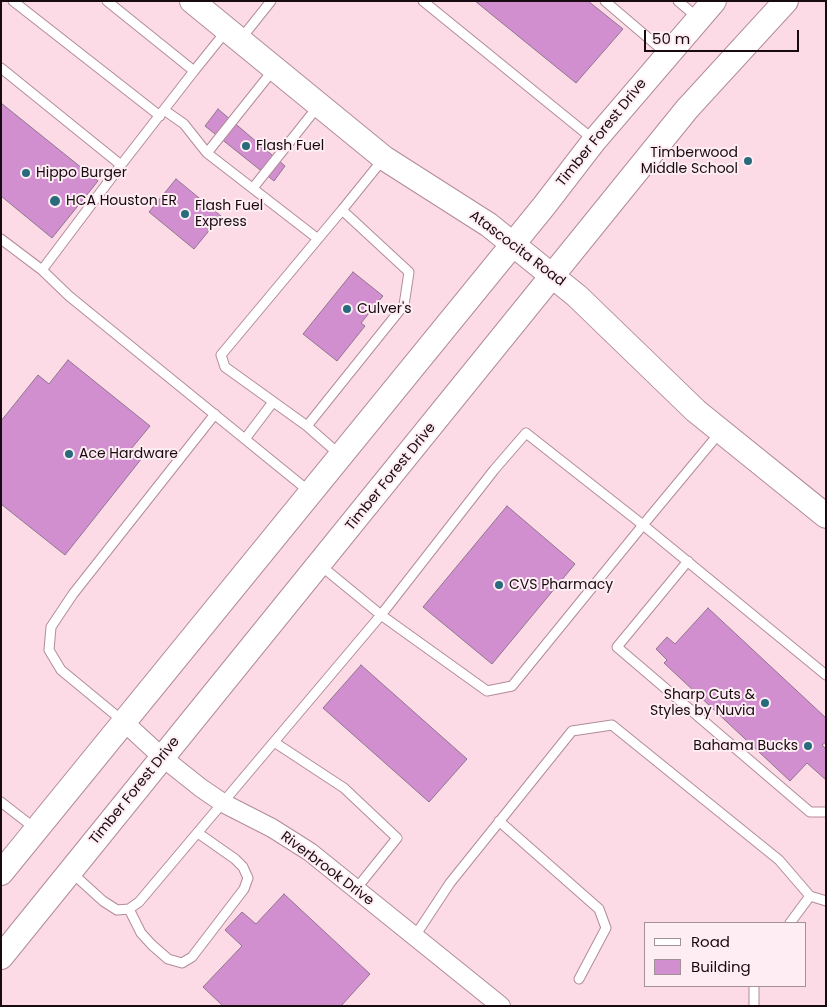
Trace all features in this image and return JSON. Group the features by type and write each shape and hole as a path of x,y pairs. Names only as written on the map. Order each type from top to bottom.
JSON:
{"main road":[{"name":"Atascocita Road","path":"192,1 384,158 489,225 577,296 696,412 826,516"},
{"name":"Timber Forest Drive","path":"1,873 512,244 594,140 714,1"},
{"name":"Timber Forest Drive","path":"1,957 687,109 786,1"}],"street":[{"name":"Riverbrook Drive","path":"124,722 162,757 223,803 272,828 310,852 501,1006"}],"lane":[{"path":"13,1 162,113 184,124 207,152 318,239"},
{"path":"107,1 194,71"},
{"path":"42,270 194,71 271,1"},
{"path":"423,1 594,140"},
{"path":"605,1 668,54"},
{"path":"678,1 698,18"},
{"path":"1,68 121,165"},
{"path":"207,152 274,69"},
{"path":"252,188 319,105"},
{"path":"340,454 307,426 225,367 221,355 384,158"},
{"path":"307,426 404,305 410,272 342,210"},
{"path":"1,239 42,270 69,296 310,492"},
{"path":"245,439 273,402"},
{"path":"124,722 61,670 49,650 51,628 73,594 215,414"},
{"path":"320,564 381,615 486,691 512,686 721,431"},
{"path":"70,871 103,901 117,910 129,909 139,902 381,615 494,470 526,433 643,525 826,675"},
{"path":"688,562 617,647 810,812 826,812"},
{"path":"415,936 450,883 572,730 612,725 780,860 810,896 826,901"},
{"path":"274,742 344,788 397,838 356,888"},
{"path":"1,802 37,830"},
{"path":"499,821 599,909 606,928 579,979"},
{"path":"129,909 141,932 168,959 182,963 192,957 244,888 248,878 243,867 235,858 198,833"},
{"path":"791,922 810,896"},
{"path":"754,987 754,1006"}],"building":[{"path":"475,1 588,1 623,29 576,83"},
{"path":"1,103 98,181 52,238 1,196"},
{"name":"Flash Fuel","path":"218,109 285,166 274,181 205,126"},
{"name":"Flash Fuel Express","path":"176,179 221,216 194,249 149,212"},
{"name":"Culver's","path":"353,272 383,296 361,323 365,326 337,361 303,334"},
{"name":"Ace Hardware","path":"68,360 150,426 131,449 142,458 65,555 1,504 1,421 38,375 49,384"},
{"name":"CVS Pharmacy","path":"507,506 575,564 492,664 423,607"},
{"path":"708,608 826,718 826,742 822,745 826,749 826,780 807,763 790,781 664,663 667,660 656,649 667,637 675,644"},
{"path":"361,665 467,759 429,802 323,708"},
{"path":"284,894 370,974 341,1006 223,1006 203,987 242,946 225,930 242,912 256,924"}],"place":[{"name":"Flash Fuel","path":"246,146"},
{"name":"Timberwood Middle School","path":"748,161"},
{"name":"Hippo Burger","path":"26,173"},
{"name":"HCA Houston ER","path":"55,201"},
{"name":"Flash Fuel Express","path":"185,214"},
{"name":"Culver's","path":"347,309"},
{"name":"Ace Hardware","path":"69,454"},
{"name":"CVS Pharmacy","path":"499,585"},
{"name":"Sharp Cuts & Styles by Nuvia","path":"765,703"},
{"name":"Bahama Bucks","path":"808,746"}]}
